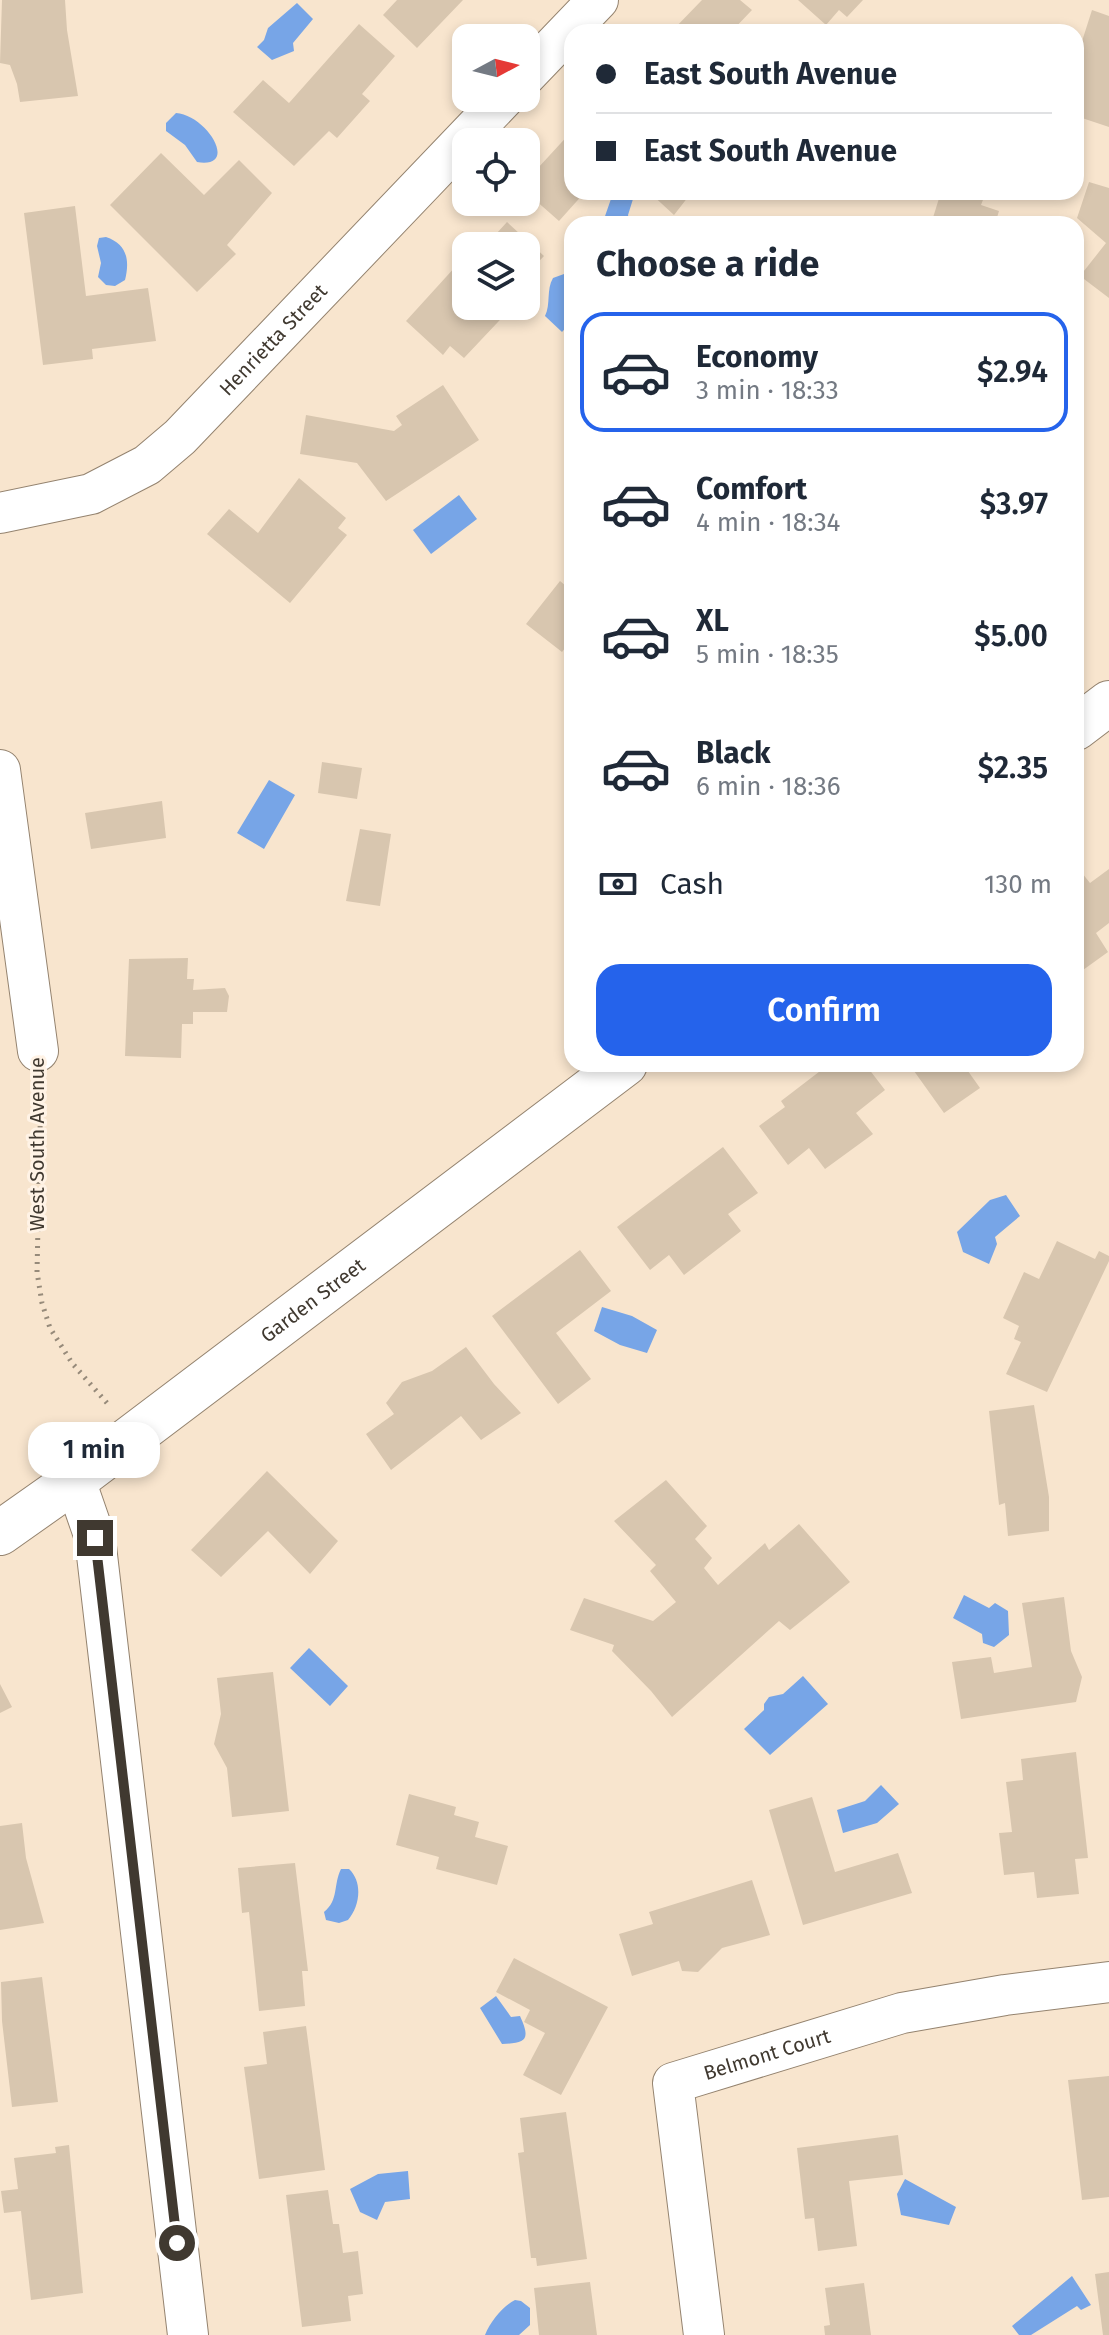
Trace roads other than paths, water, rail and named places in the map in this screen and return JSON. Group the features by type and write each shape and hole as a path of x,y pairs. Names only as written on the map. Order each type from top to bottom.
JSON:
{"street":[{"path":"575,24 598,0"},
{"path":"540,60 564,35"},
{"name":"Henrietta Street","path":"0,513 91,494 147,465 180,437 491,112"},
{"path":"1084,722 1109,703"},
{"name":"West South Avenue","path":"0,770 38,1051"},
{"name":"Garden Street","path":"0,1533 75,1480 614,1072"},
{"path":"75,1480 95,1538 188,2335"},
{"name":"Belmont Court","path":"704,2335 673,2083 902,2013 1005,1995 1109,1982"}],"water":[{"path":"297,3 313,19 293,43 294,51 272,60 257,47 264,40 268,28"},
{"path":"176,113 188,116 208,131 217,150 216,158 210,162 197,162 185,145 166,131 166,123"},
{"path":"611,200 633,200 628,216 605,216"},
{"path":"106,237 123,248 127,259 125,280 115,286 106,285 98,277 101,263 97,246 99,238"},
{"path":"564,274 562,332 545,316 553,278"},
{"path":"459,495 477,519 431,554 413,530"},
{"path":"269,780 295,795 264,849 237,833"},
{"path":"1006,1195 1020,1216 995,1237 997,1244 989,1264 963,1252 957,1232 990,1200"},
{"path":"602,1307 632,1316 657,1330 647,1353 620,1345 594,1331"},
{"path":"964,1595 989,1608 995,1603 1008,1611 1009,1635 994,1647 983,1643 982,1634 953,1618"},
{"path":"309,1648 348,1686 330,1706 290,1668"},
{"path":"803,1676 828,1704 770,1755 744,1729 764,1710 769,1697 783,1694"},
{"path":"881,1785 899,1804 877,1823 843,1833 837,1810 865,1801"},
{"path":"341,1869 349,1869 353,1874 358,1894 352,1914 348,1920 339,1923 326,1920 324,1912 334,1897"},
{"path":"496,1996 511,2017 520,2016 525,2030 521,2041 502,2044 480,2008"},
{"path":"408,2171 410,2199 385,2202 377,2220 360,2212 350,2189 378,2174"},
{"path":"905,2179 956,2207 949,2225 901,2215 897,2194"},
{"path":"1072,2276 1091,2305 1081,2310 1077,2306 1031,2335 1019,2335 1012,2326"},
{"path":"515,2300 530,2308 530,2325 519,2335 485,2335 497,2315"}]}
